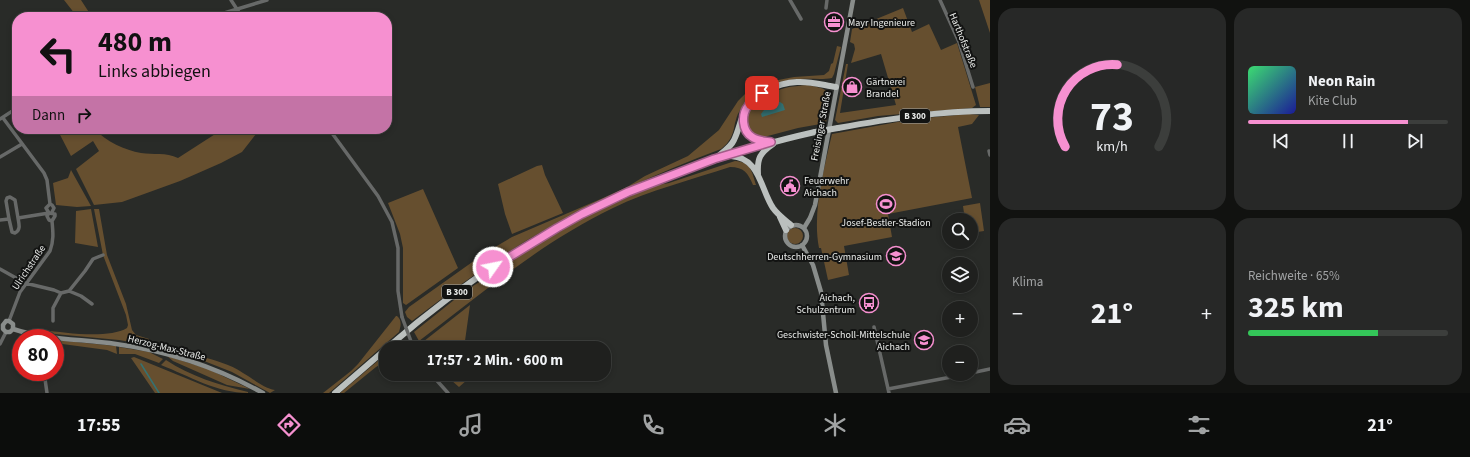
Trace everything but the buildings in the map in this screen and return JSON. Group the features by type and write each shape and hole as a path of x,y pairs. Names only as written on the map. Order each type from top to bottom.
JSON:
{"highway":[{"path":"714,159 732,143 744,111 752,100 762,93 791,83 811,82 836,87"},
{"path":"744,111 744,124 747,132 756,139 774,141"},
{"name":"B 300","path":"395,341 425,316 480,276 557,228 628,192 714,159 774,141 815,132 914,116 989,111"},
{"path":"759,178 758,162 760,156 774,141"},
{"path":"725,156 740,157 747,160 752,166 769,200 780,216 786,230"},
{"path":"780,216 792,225"},
{"name":"B 300","path":"334,393 379,355"}],"main road":[{"name":"Freisinger Straße","path":"802,245 807,236 804,228 815,205 853,0"},
{"path":"804,228 798,225 792,225 786,230 785,237 788,244 794,246 802,245 813,265 821,292 826,345 836,393"},
{"path":"12,330 10,332 6,332 1,324 9,321 13,324 13,329"},
{"name":"Herzog-Max-Straße","path":"64,339 117,344 149,350 210,367 263,393"}],"street":[{"path":"231,0 239,12"},
{"path":"225,12 267,0"},
{"path":"790,0 801,19"},
{"path":"826,8 827,0"},
{"name":"Harthofstraße","path":"940,0 959,43 973,87"},
{"path":"1,118 12,111"},
{"name":"Ulrichstraße","path":"1,118 12,132"},
{"name":"Ulrichstraße","path":"14,134 44,173 50,204 54,208 47,216 48,220 52,221"},
{"path":"333,134 378,196 392,222 398,248 398,291 402,318 410,341"},
{"path":"0,157 22,144"},
{"path":"10,197 15,200 18,218 19,228 15,233 10,230 9,219 6,201 7,198 10,197"},
{"path":"18,218 50,212"},
{"name":"Ulrichstraße","path":"9,321 25,283 50,251 54,236 52,221 55,214 50,212"},
{"path":"0,220 9,219"},
{"path":"69,291 85,271 92,258 103,255"},
{"path":"0,269 25,283 61,293 69,291 81,296 92,304"},
{"path":"53,321 53,308 61,293"},
{"path":"874,327 889,391 942,379"},
{"path":"0,344 6,332"},
{"path":"978,372 990,370"},
{"path":"45,381 47,393"},
{"path":"437,381 448,393"}],"shaded area":[{"path":"64,0 81,0 89,12 73,12"},
{"path":"979,0 990,0 990,33"},
{"path":"903,8 912,32 929,24 941,50 957,43 976,105 972,108 878,116 838,123 835,120 846,64 848,64 840,113 896,105 881,54 851,63 855,49 854,44 850,42 852,29"},
{"path":"837,46 841,47 832,78 792,80 774,84 750,98 739,112 731,138 721,149 647,179 575,213 499,258 412,321 407,317 405,312 409,307 485,253 512,237 627,187 645,176 688,156 719,130 738,101 746,93 773,81 794,77 824,75 829,71 831,64 833,63"},
{"path":"990,83 990,107 980,107 975,87"},
{"path":"807,85 817,87 830,94 826,123 798,128 764,137 753,134 747,124 747,117 749,111 754,106 773,92 790,87"},
{"name":"Josef-Bestler-Stadion","path":"969,114 979,115 972,124 958,127 972,198 888,214 892,237 844,246 849,275 828,280 821,248 819,248 817,220 820,191 832,134 914,119"},
{"path":"60,134 99,134 110,142 129,150 141,153 164,154 178,158 215,134 256,134 242,152 221,163 180,181 122,202 94,205 76,169 99,151 93,141 71,156"},
{"path":"735,161 744,163 750,168 756,185 753,185 745,172 739,168 730,167 656,191 613,208 561,237 537,253 489,287 419,341 414,332 464,292 522,254 585,217 653,186 669,183"},
{"path":"542,165 545,175 563,213 512,234 505,214 498,184"},
{"path":"71,170 91,206 77,207 56,205 53,183 68,178"},
{"path":"423,189 458,268 406,305 403,303 403,248 400,234 388,203"},
{"path":"980,203 984,231 978,232 978,213 964,213 963,206"},
{"path":"91,209 98,247 75,243 76,211"},
{"path":"94,209 99,209 107,255 126,304 132,330 136,335 149,339 148,345 119,340 64,335 64,333 75,334 109,333 127,328 128,325 126,315 103,255"},
{"path":"795,228 801,230 803,236 801,242 795,244 789,242 787,236 789,230"},
{"path":"470,305 465,341 424,341"},
{"path":"397,316 401,325 399,332 389,341 379,341 379,349 329,393 323,393 358,364"},
{"path":"64,341 116,346 117,354 107,350 64,344"},
{"path":"119,347 149,352 163,359 159,363 135,354 119,354"},
{"path":"167,356 208,369 250,389 227,385 173,361"},
{"path":"199,356 233,367 263,385 275,390 270,393 232,372 199,359"},
{"path":"134,357 222,393 155,393 131,358"},
{"path":"166,360 185,371 248,393 225,390 203,383 161,365"},
{"path":"379,360 379,365 344,393 340,393"},
{"path":"452,381 466,381 459,387"}],"water":[{"path":"775,102 780,102 783,104 785,110 762,117 761,114 764,110"}],"waterway":[{"path":"141,364 159,393"}],"place":[{"name":"Mayr Ingenieure","path":"834,22"},
{"name":"Gärtnerei Brandel","path":"852,87"},
{"name":"Feuerwehr Aichach","path":"790,186"},
{"name":"Josef-Bestler-Stadion","path":"886,204"},
{"name":"Deutschherren-Gymnasium","path":"896,256"},
{"name":"Aichach, Schulzentrum","path":"869,303"},
{"name":"Geschwister-Scholl-Mittelschule Aichach","path":"924,340"}],"route":[{"path":"493,267 582,214 628,192 714,159 771,142 752,137 744,127 744,111 746,107 752,100 762,93"}]}
